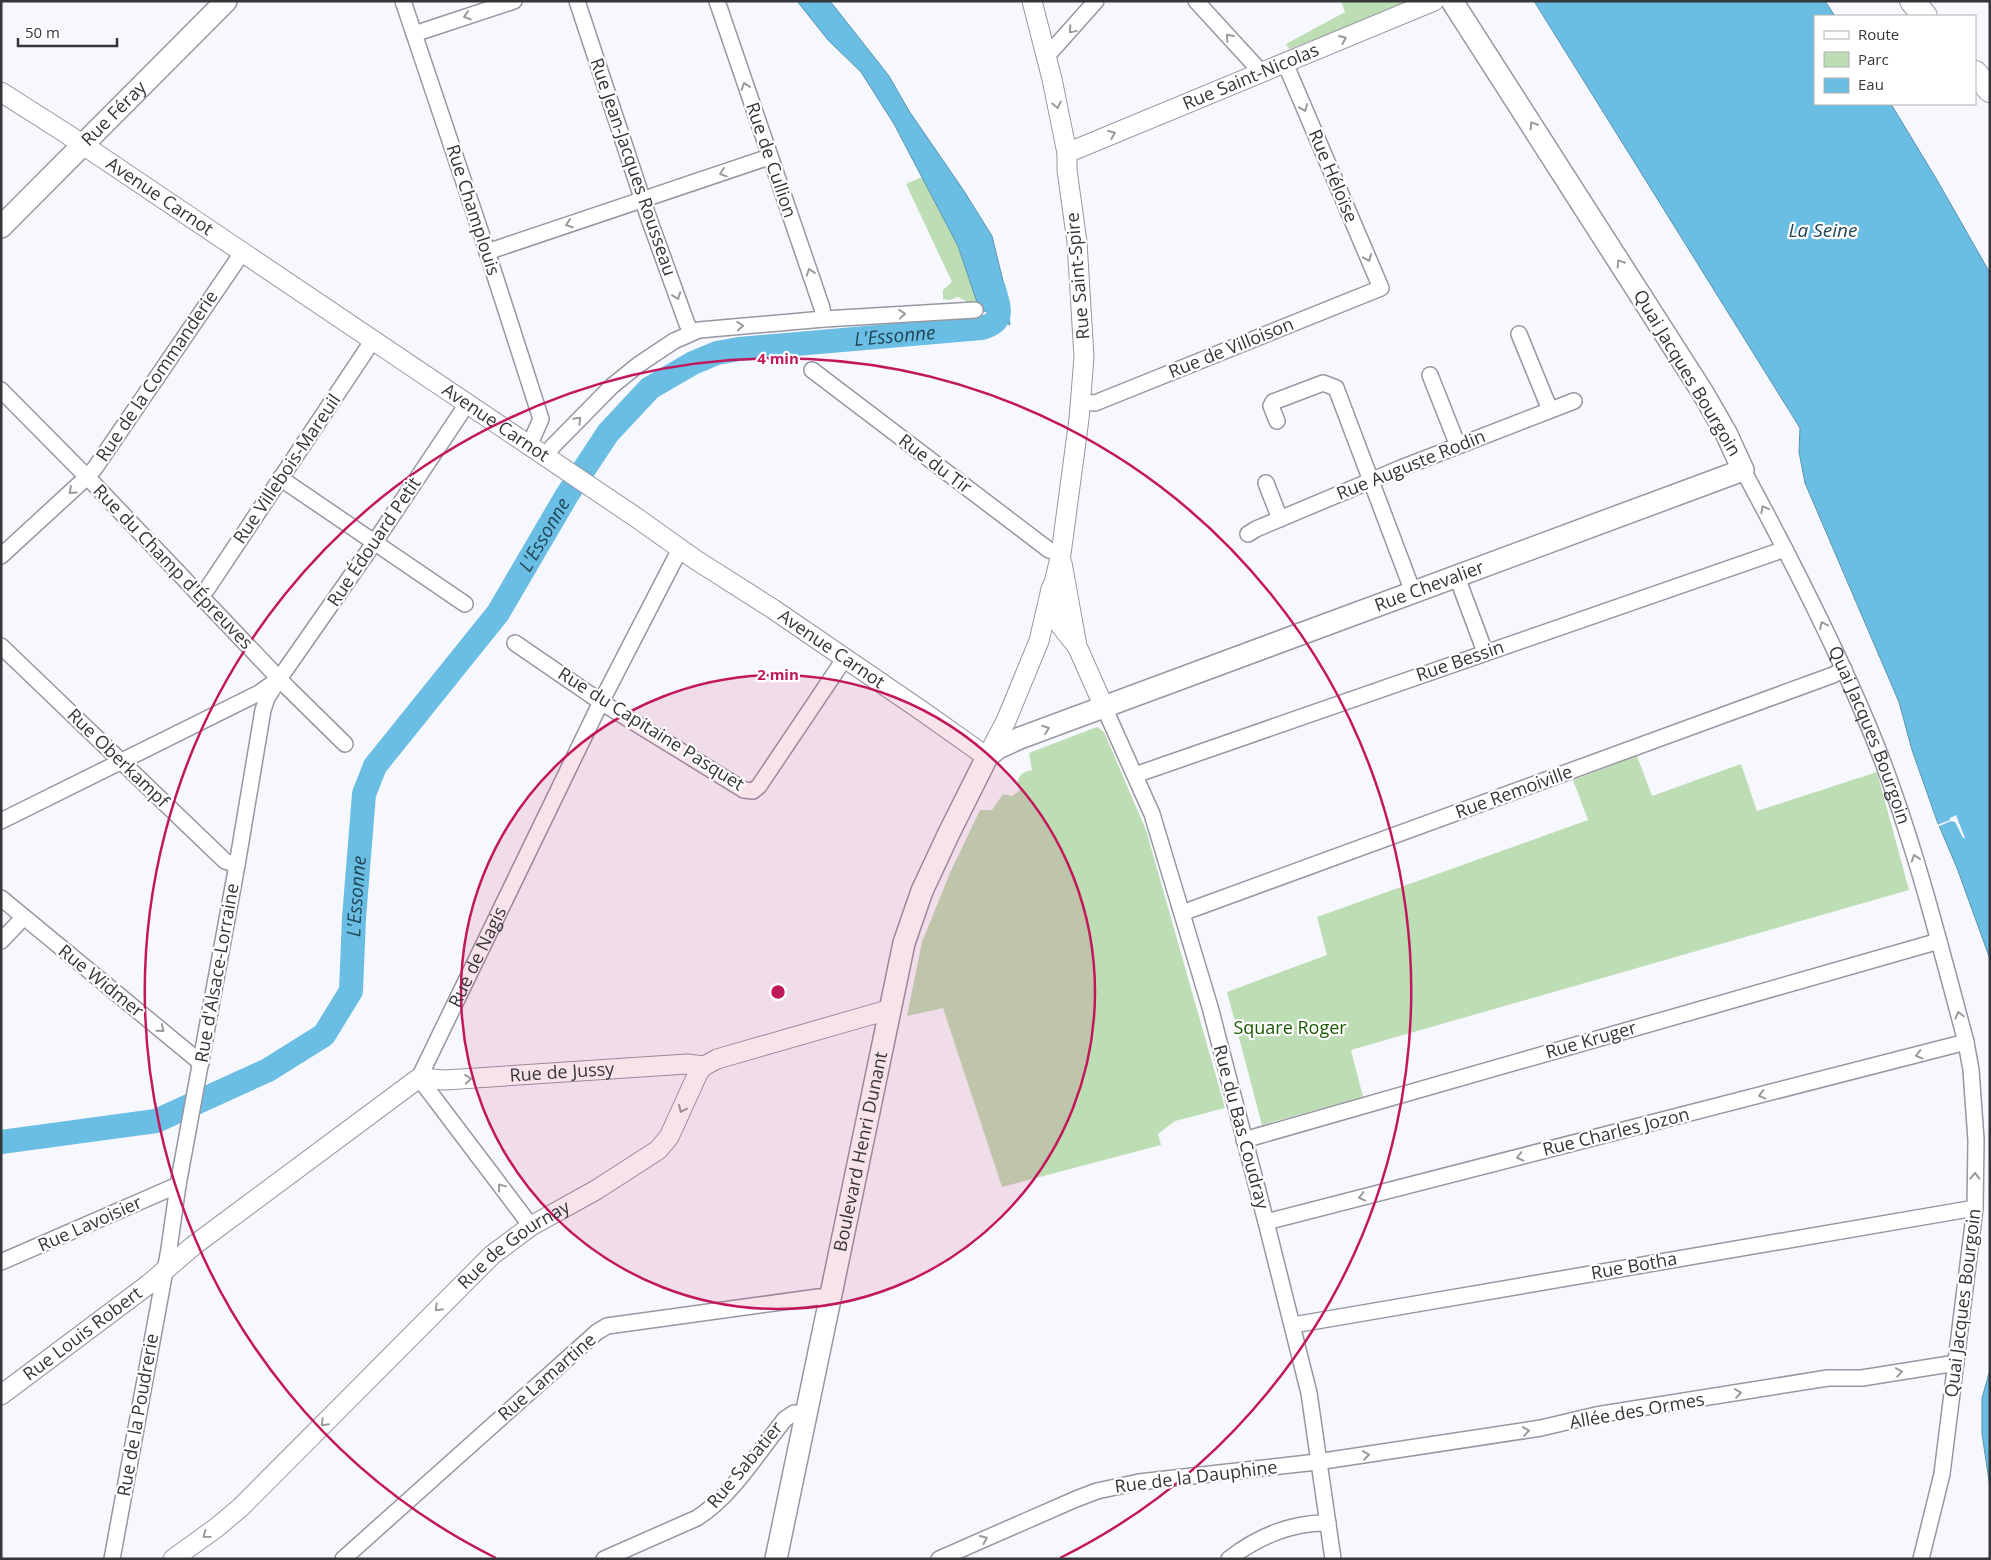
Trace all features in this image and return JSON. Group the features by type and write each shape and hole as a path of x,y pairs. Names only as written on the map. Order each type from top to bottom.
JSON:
{"main road":[{"name":"Rue Féray","path":"1,227 226,1"},
{"name":"Quai Jacques Bourgoin","path":"1452,1 1698,385 1726,433 1743,470"},
{"path":"1912,1 1924,15"},
{"path":"1976,74 1990,90"},
{"name":"Rue Chevalier","path":"987,757 998,748 1012,742 1109,705 1743,470"},
{"name":"Boulevard Henri Dunant","path":"776,1559 902,952 912,917 949,832 987,757"}],"street":[{"name":"Rue Champlouis","path":"403,1 553,456"},
{"path":"414,34 514,1"},
{"name":"Rue Jean-Jacques Rousseau","path":"577,1 642,200 687,324 692,332"},
{"name":"Rue de Cullion","path":"716,1 822,308 824,319"},
{"name":"Rue Saint-Spire","path":"987,757 1006,721 1038,642 1054,583 1060,554 1084,357 1082,300 1067,153 1032,1"},
{"path":"1046,57 1096,1"},
{"path":"1196,1 1262,73"},
{"name":"Rue Saint-Nicolas","path":"1067,153 1434,1"},
{"name":"Rue Héloïse","path":"1285,63 1381,288"},
{"name":"Avenue Carnot","path":"1,92 529,446 553,456 594,489 680,549 845,658 987,757"},
{"path":"487,252 770,158"},
{"name":"Rue de la Commanderie","path":"1,556 87,477 242,252"},
{"name":"Rue de Villoison","path":"1080,402 1095,402 1381,288"},
{"path":"553,456 612,386 638,365 674,341 692,332 709,328 824,319 975,310"},
{"path":"1519,334 1550,410"},
{"name":"Rue Villebois-Mareuil","path":"199,595 207,589 373,340"},
{"name":"Rue du Tir","path":"812,370 1048,550 1060,554"},
{"path":"1430,375 1458,446"},
{"path":"1277,421 1272,406 1273,402 1324,383 1336,388 1414,592"},
{"name":"Rue du Champ d'Épreuves","path":"1,390 87,477 279,679 345,744"},
{"name":"Rue Auguste Rodin","path":"1248,534 1371,480 1574,400"},
{"name":"Rue Édouard Petit","path":"279,679 374,544 467,404"},
{"path":"529,446 541,419"},
{"name":"Quai Jacques Bourgoin","path":"1743,470 1785,549 1844,669 1886,774 1918,867 1972,1070 1976,1140 1975,1208 1942,1474 1921,1559"},
{"path":"280,478 374,544 465,604"},
{"path":"1266,483 1280,519"},
{"name":"Rue de Nagis","path":"164,1271 194,1246 419,1078 601,702 680,549"},
{"name":"Rue Bessin","path":"1135,774 1785,549"},
{"name":"Rue Saint-Spire","path":"1060,554 1077,646 1109,705"},
{"path":"1457,577 1484,652"},
{"path":"1054,583 1055,602 1060,625"},
{"path":"1038,642 1065,620 1077,646"},
{"name":"Rue du Capitaine Pasquet","path":"515,643 601,702 744,790 753,791 760,786 845,658"},
{"name":"Rue Oberkampf","path":"1,646 225,862 237,865"},
{"name":"Rue Remoiville","path":"1182,913 1814,682 1844,669"},
{"path":"1,821 120,760 259,693 279,679"},
{"name":"Rue d'Alsace-Lorraine","path":"164,1271 263,710 267,698 279,679"},
{"name":"Rue du Bas Coudray","path":"1109,705 1152,814 1210,1007 1293,1324 1309,1393 1333,1559"},
{"path":"1006,721 1006,732 1012,742"},
{"name":"Rue Widmer","path":"1,898 201,1062"},
{"path":"1,941 24,917"},
{"name":"Rue Kruger","path":"1244,1140 1939,941"},
{"path":"704,1066 717,1059 891,1008"},
{"name":"Rue Charles Jozon","path":"1266,1222 1966,1042"},
{"name":"Rue de Jussy","path":"419,1078 445,1080 686,1064 704,1066"},
{"name":"Rue de Gournay","path":"173,1559 216,1528 241,1506 492,1255 531,1226 596,1190 658,1150 669,1137 696,1077 704,1066"},
{"path":"419,1078 531,1226"},
{"name":"Rue Lavoisier","path":"1,1262 178,1185"},
{"name":"Rue Botha","path":"1293,1324 1975,1208"},
{"name":"Rue Louis Robert","path":"1,1395 164,1271"},
{"name":"Rue de la Poudrerie","path":"112,1559 164,1271"},
{"name":"Rue Lamartine","path":"343,1559 592,1337 607,1326 818,1297 830,1300"},
{"name":"Allée des Ormes","path":"1318,1462 1541,1428 1596,1415 1828,1378 1862,1378 1956,1363"},
{"name":"Rue Sabatier","path":"604,1559 697,1518 708,1511 721,1498 785,1418 794,1413 805,1414"},
{"name":"Rue de la Dauphine","path":"939,1559 1097,1492 1139,1482 1318,1462"},
{"path":"1229,1559 1252,1543 1275,1532 1296,1526 1328,1523"}],"green space":[{"path":"1341,1 1414,1 1289,49 1286,44 1345,12"},
{"path":"922,177 958,246 979,308 958,297 949,300 943,299 943,290 952,282 906,184"},
{"path":"1097,727 1104,732 1146,830 1225,1108 1175,1121 1158,1134 1161,1145 1002,1187 943,1008 907,1016 922,942 950,873 980,810 992,810 1003,794 1012,796 1020,790 1018,779 1024,772 1032,770 1029,753"},
{"name":"Square Roger","path":"1637,756 1652,796 1741,764 1757,811 1877,772 1909,890 1351,1050 1363,1097 1262,1125 1227,992 1327,955 1317,917 1588,820 1573,780"}],"water":[{"path":"797,1 830,1 889,76 909,111 964,191 992,236 1005,289 1010,325 979,308 958,246 894,124 861,72 828,40"},
{"name":"La Seine","path":"1534,1 1825,1 1834,15 1814,15 1814,105 1892,105 1990,273 1990,959 1957,868 1937,821 1912,750 1899,702 1805,483 1799,452 1800,428"},
{"path":"1990,1370 1990,1487 1982,1434 1982,1398"}],"pier":[{"path":"1956,815 1965,838 1963,838 1955,822 1951,821 1937,827 1937,825 1950,820 1950,818"}],"waterway":[{"name":"L'Essonne","path":"1,1142 156,1121 268,1070 324,1035 351,991 354,918 364,794 375,766 498,613 567,495 608,433 650,388 693,363 717,353 739,349 981,328 994,322 999,313 994,289"}]}
